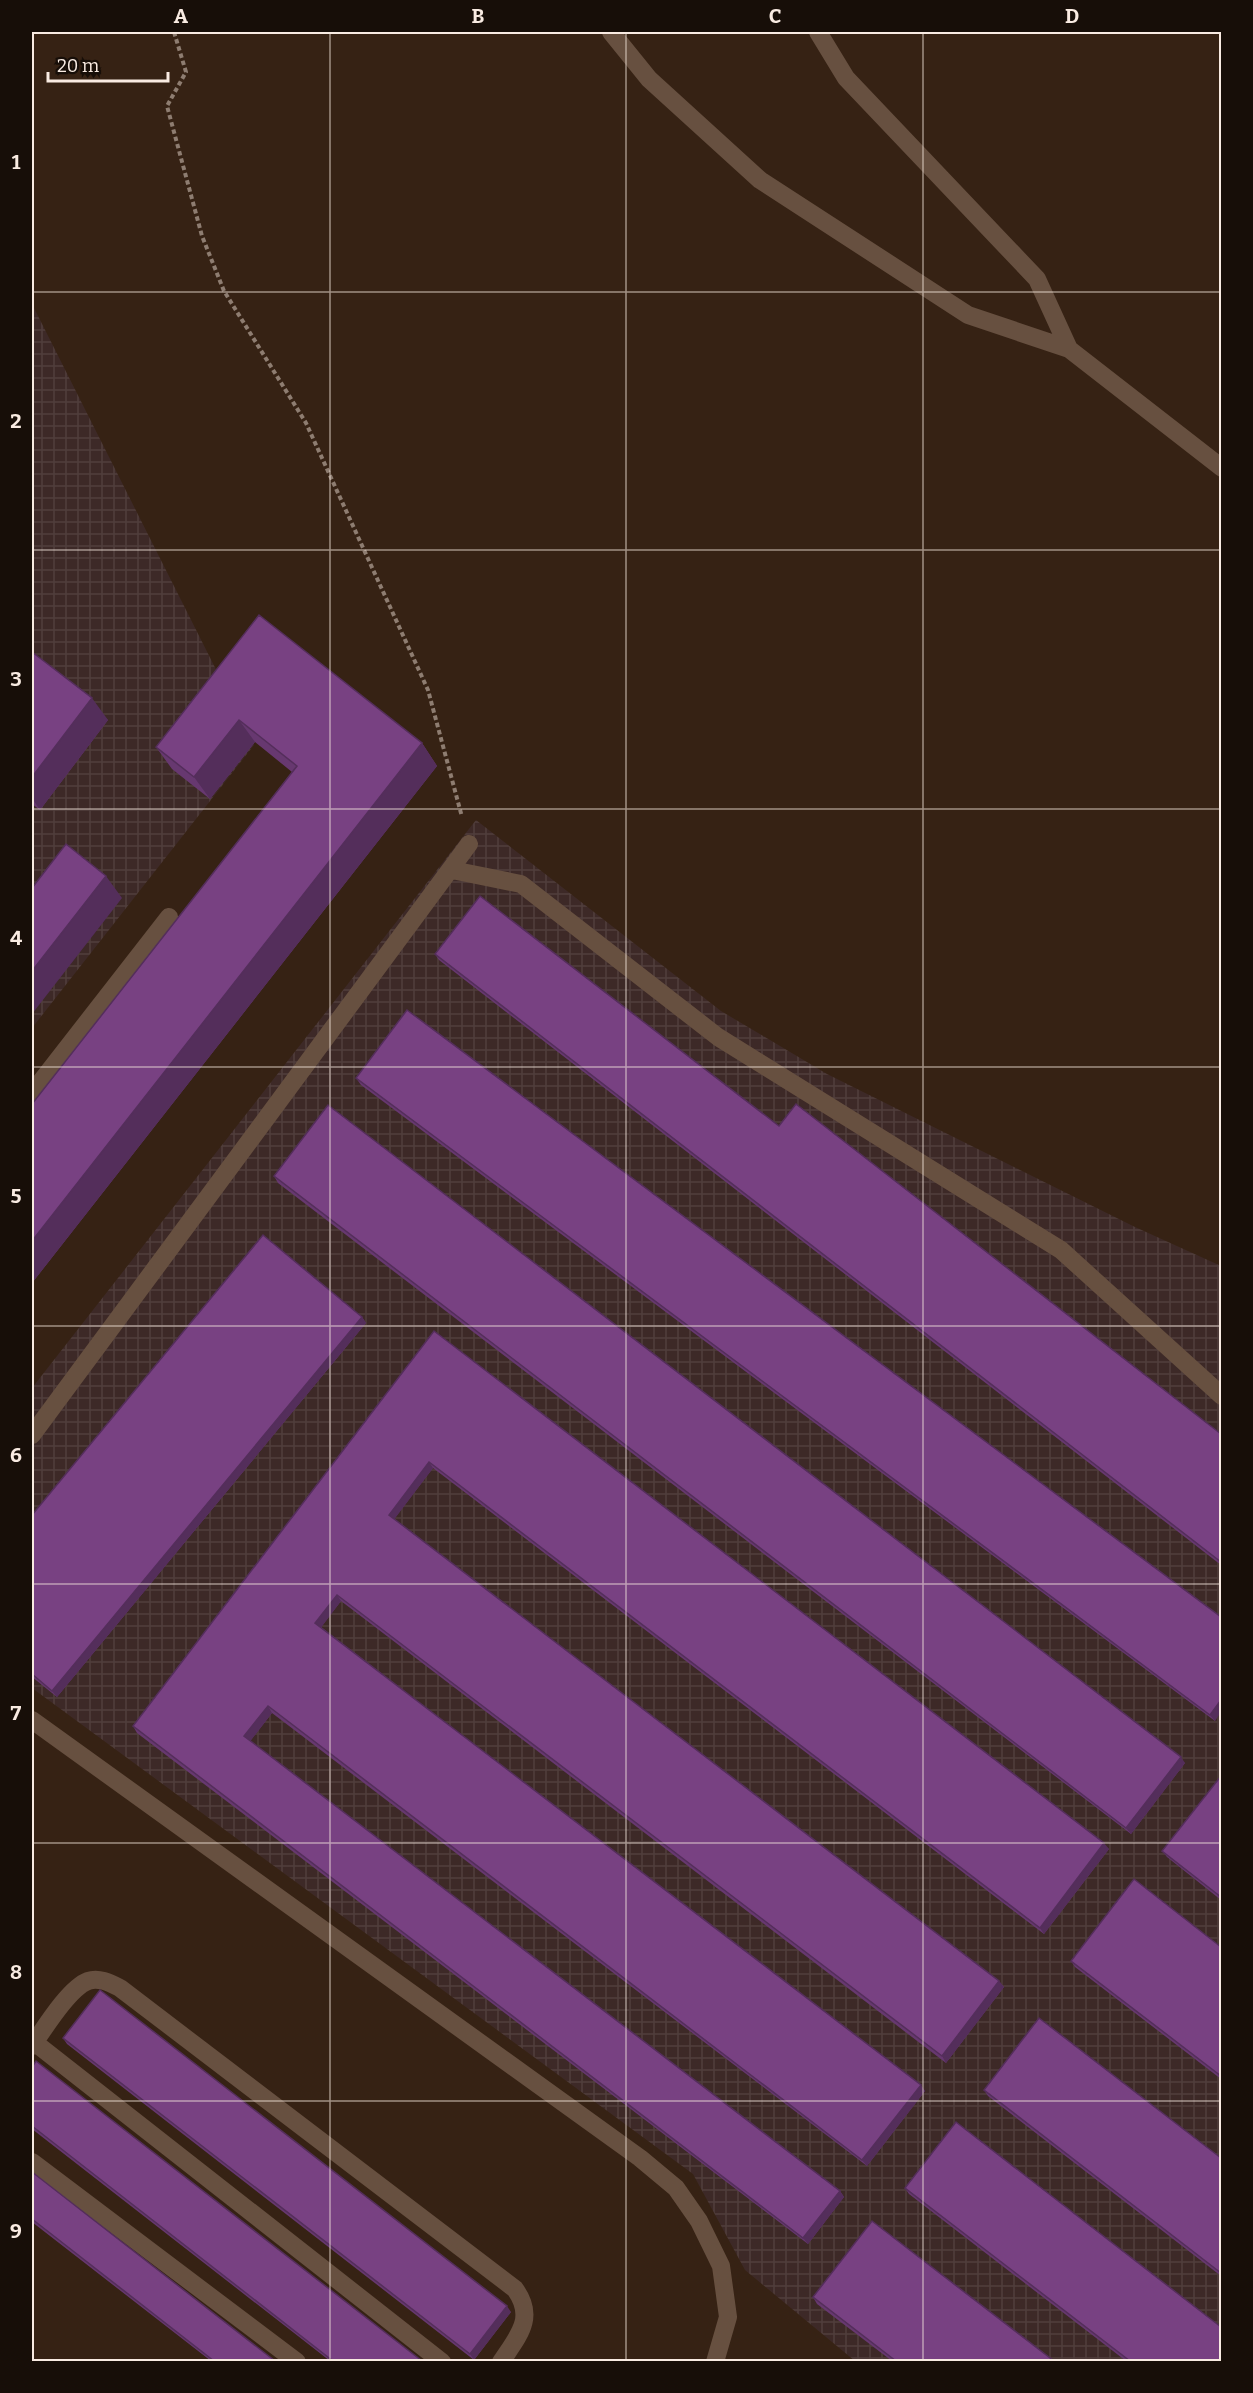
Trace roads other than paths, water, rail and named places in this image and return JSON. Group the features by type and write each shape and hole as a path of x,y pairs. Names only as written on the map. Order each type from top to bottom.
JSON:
{"lane":[{"path":"611,32 649,79 760,180 968,315 1069,349 1221,468"},
{"path":"818,32 846,78 1037,279 1069,349"},
{"path":"32,1435 469,844"},
{"path":"452,870 521,884 718,1037 1061,1250 1221,1396"},
{"path":"32,1093 169,917"},
{"path":"32,1720 640,2158 676,2188 699,2220 722,2266 728,2317 716,2361"},
{"path":"442,2361 33,2044 75,1990 88,1981 98,1979 120,1988 515,2289 523,2299 525,2321 520,2333 501,2361"},
{"path":"32,2162 297,2361"}]}
